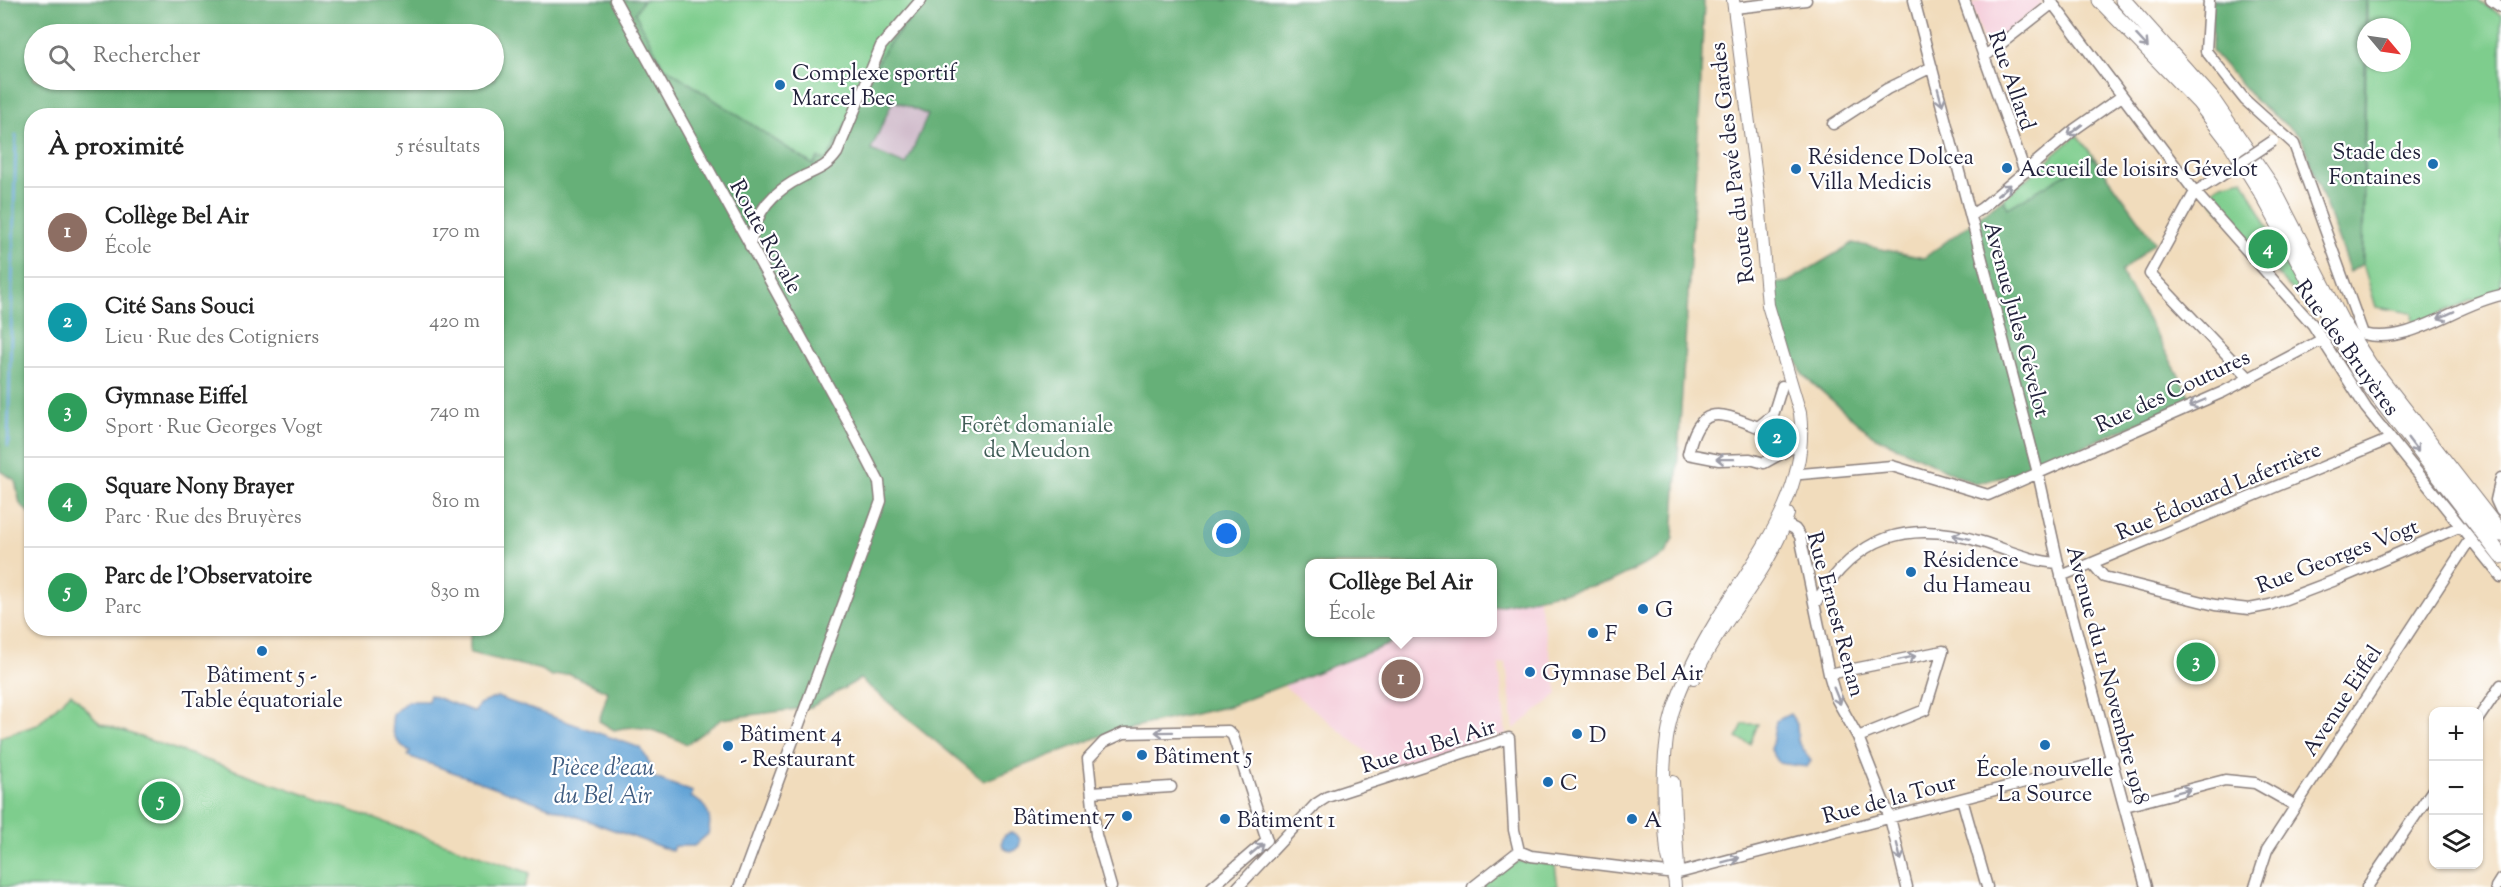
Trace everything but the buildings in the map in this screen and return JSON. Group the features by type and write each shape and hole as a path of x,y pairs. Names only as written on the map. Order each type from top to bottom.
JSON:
{"highway":[{"path":"2100,0 2199,102 2232,145 2263,195 2359,372 2501,556"},
{"path":"2123,0 2211,98 2272,187 2341,321 2369,364 2501,534"}],"main road":[{"name":"Route du Pavé des Gardes","path":"1733,4 1772,321 1800,413 1798,470"},
{"name":"Route du Pavé des Gardes","path":"1772,321 1806,415 1808,438 1798,470"},
{"path":"1675,881 1678,868 1672,753 1681,714 1696,675 1724,623 1771,557 1785,524 1798,470"},
{"path":"1675,881 1667,852 1664,761 1666,737 1673,711 1698,652 1768,541 1798,470"},
{"path":"1659,874 1667,852"}],"street":[{"path":"750,246 752,233 769,199 780,189 828,165 837,153 881,46 921,0"},
{"path":"1733,4 1806,0"},
{"name":"Avenue Jules Gévelot","path":"1914,0 2038,473"},
{"name":"Rue Allard","path":"1964,0 2025,172"},
{"path":"2209,0 2206,51 2245,100 2294,144 2363,334 2374,337 2405,331 2476,302 2501,295"},
{"path":"2491,0 2501,7"},
{"name":"Route Royale","path":"617,1 847,420 882,492 875,519 739,887"},
{"path":"1984,57 2052,1"},
{"name":"Rue des Bruyères","path":"2052,1 2195,192 2294,301 2352,388 2390,439 2501,577"},
{"path":"1833,124 1887,89 1932,67"},
{"path":"1971,215 2075,129 2122,96"},
{"path":"2249,378 2150,274 2195,192 2283,134"},
{"name":"Rue des Coutures","path":"1798,470 1892,466 1988,495 2223,392 2321,340"},
{"path":"1782,386 1773,415 1758,427 1721,413 1707,417 1692,436 1688,454 1719,460 1750,459 1764,463 1795,446 1800,447"},
{"name":"Rue Édouard Laferrière","path":"2061,576 2390,439"},
{"name":"Avenue du 11 Novembre 1918","path":"2038,473 2061,576 2126,806 2146,887"},
{"path":"2501,478 2496,500 2501,512"},
{"name":"Rue Ernest Renan","path":"1785,524 1795,529 1800,536 1836,698 1858,737 1890,818 1907,887"},
{"name":"Rue Georges Vogt","path":"2093,564 2104,577 2215,605 2249,609 2270,605 2325,584 2459,526"},
{"path":"1816,602 1835,572 1854,554 1871,543 1900,535 1947,534 1979,541 2021,557 2058,562"},
{"name":"Avenue Eiffel","path":"2255,887 2267,850 2470,539"},
{"path":"1829,674 1943,651 1925,710 1858,737"},
{"path":"2483,712 2501,685"},
{"path":"1111,887 1096,835 1088,759 1104,742 1124,733 1228,731 1233,736 1267,840 1212,887"},
{"name":"Rue du Bel Air","path":"1238,887 1316,804 1327,797 1509,738 1514,830 1519,851"},
{"name":"Rue de la Tour","path":"1675,881 1890,818 2113,759"},
{"path":"2126,806 2225,780 2255,783 2296,806"},
{"path":"1092,792 1171,787"},
{"path":"2367,887 2429,794"},
{"path":"1962,799 1987,887"},
{"path":"1473,887 1519,851 1531,856 1659,874 1675,881"},
{"path":"2496,887 2501,879"}],"shaded area":[{"path":"1981,0 2039,0 2042,4 1990,45 1984,44 1971,4"},
{"path":"892,99 928,115 907,165 871,150"},
{"path":"1538,597 1558,694 1514,729 1506,663 1499,664 1506,734 1390,771 1284,686 1408,637 1497,637 1497,607"}],"green space":[{"name":"Forêt domaniale de Meudon","path":"0,0 643,0 635,13 663,66 813,165 818,158 827,160 884,50 927,0 1704,0 1700,101 1673,538 1666,554 1610,582 1497,606 1497,559 1305,559 1305,637 1408,637 1230,706 1111,732 984,781 860,679 811,707 722,719 687,744 642,728 614,730 599,721 608,692 570,674 551,676 542,670 470,653 470,636 504,636 504,108 24,108 24,508 20,504 15,480 0,471","holes":["893,100 928,115 906,165 871,150"]},
{"name":"Complexe sportif Marcel Bec","path":"643,0 927,0 892,39 830,158 824,161 818,158 813,165 663,66 634,12"},
{"path":"2212,0 2366,0 2366,18 2357,18 2357,72 2365,72 2362,264 2350,272 2301,137 2256,101 2212,51"},
{"name":"Stade des Fontaines","path":"2367,0 2478,0 2501,15 2501,293 2470,301 2413,325 2412,313 2376,307 2363,264 2366,72 2411,72 2411,18 2367,18"},
{"path":"2077,135 2094,157 2008,209 2003,199"},
{"path":"2094,157 2155,242 2121,272 2192,399 2030,470 1975,484 1872,435 1803,375 1779,320 1772,284 1788,282 1853,243 1924,258 2003,199 2008,208"},
{"path":"2243,179 2312,312 2211,200 2211,194 2217,187 2227,182"},
{"path":"71,693 100,723 530,873 525,887 0,887 0,737 37,725"},
{"path":"1743,724 1758,724 1750,744 1737,738"},
{"path":"1519,861 1555,865 1558,887 1480,887 1496,873"}],"water":[{"name":"Pièce d'eau du Bel Air","path":"430,695 475,712 479,704 497,697 641,748 651,766 647,775 693,792 691,797 705,807 710,822 708,834 694,846 674,846 672,851 408,756 410,751 394,736 393,714 407,701 428,701"},
{"path":"1790,714 1797,724 1798,741 1811,761 1807,767 1779,763 1771,750 1776,721"},
{"path":"1011,833 1019,838 1020,842 1015,850 1011,851 1003,846 1002,842 1007,834"}],"waterway":[{"path":"8,446 16,135"}],"place":[{"name":"Complexe sportif Marcel Bec","path":"780,85"},
{"name":"Stade des Fontaines","path":"2433,164"},
{"name":"Accueil de loisirs Gévelot","path":"2007,168"},
{"name":"Résidence Dolcea Villa Medicis","path":"1796,169"},
{"name":"Square Nony Brayer","path":"2268,249"},
{"name":"Cité Sans Souci","path":"1777,438"},
{"name":"Résidence du Hameau","path":"1911,572"},
{"name":"G","path":"1643,609"},
{"name":"F","path":"1593,633"},
{"name":"Bâtiment 5 - Table équatoriale","path":"262,651"},
{"name":"Gymnase Eiffel","path":"2196,662"},
{"name":"Gymnase Bel Air","path":"1530,672"},
{"name":"Collège Bel Air","path":"1401,679"},
{"name":"D","path":"1577,734"},
{"name":"École nouvelle La Source","path":"2045,745"},
{"name":"Bâtiment 4 - Restaurant","path":"728,746"},
{"name":"Bâtiment 5","path":"1142,755"},
{"name":"C","path":"1548,782"},
{"name":"Parc de l'Observatoire","path":"161,801"},
{"name":"Bâtiment 7","path":"1127,816"},
{"name":"Bâtiment 1","path":"1225,819"},
{"name":"A","path":"1632,819"}]}
